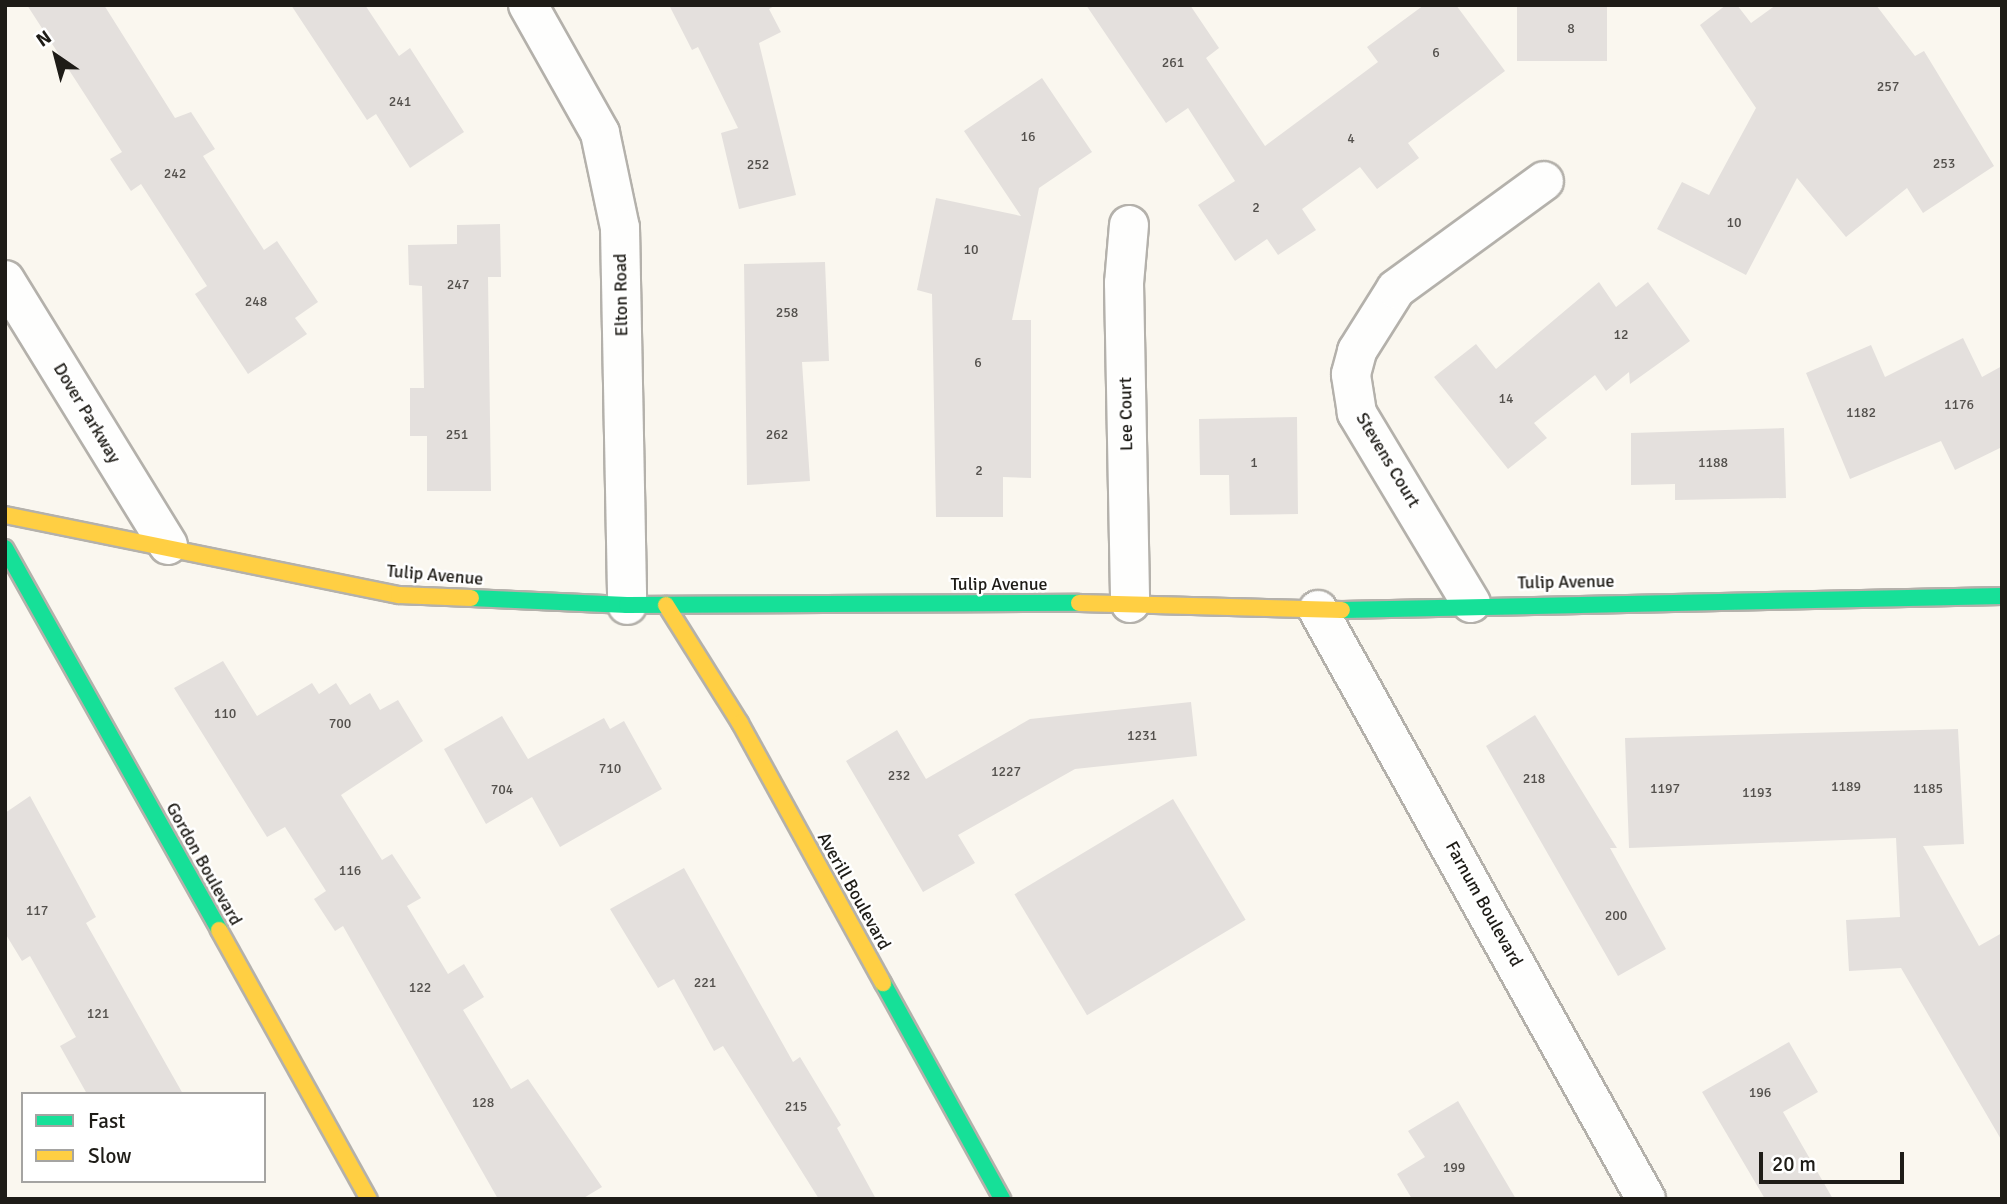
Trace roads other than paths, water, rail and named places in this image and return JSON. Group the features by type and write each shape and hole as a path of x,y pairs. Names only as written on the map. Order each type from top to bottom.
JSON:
{"main road":[{"name":"Tulip Avenue","path":"5,515 168,545 399,595 627,606 1130,603 1318,610 1471,603 2002,596"},
{"name":"Gordon Boulevard","path":"5,548 369,1199"},
{"name":"Averill Boulevard","path":"666,605 740,723 1002,1199"}],"street":[{"name":"Elton Road","path":"528,5 600,133 620,228 627,606"},
{"name":"Stevens Court","path":"1471,603 1357,413 1351,374 1357,351 1396,289 1544,181"},
{"name":"Lee Court","path":"1129,225 1124,283 1130,603"},
{"name":"Dover Parkway","path":"5,280 168,545"},
{"name":"Farnum Boulevard","path":"1318,610 1646,1199"}]}
